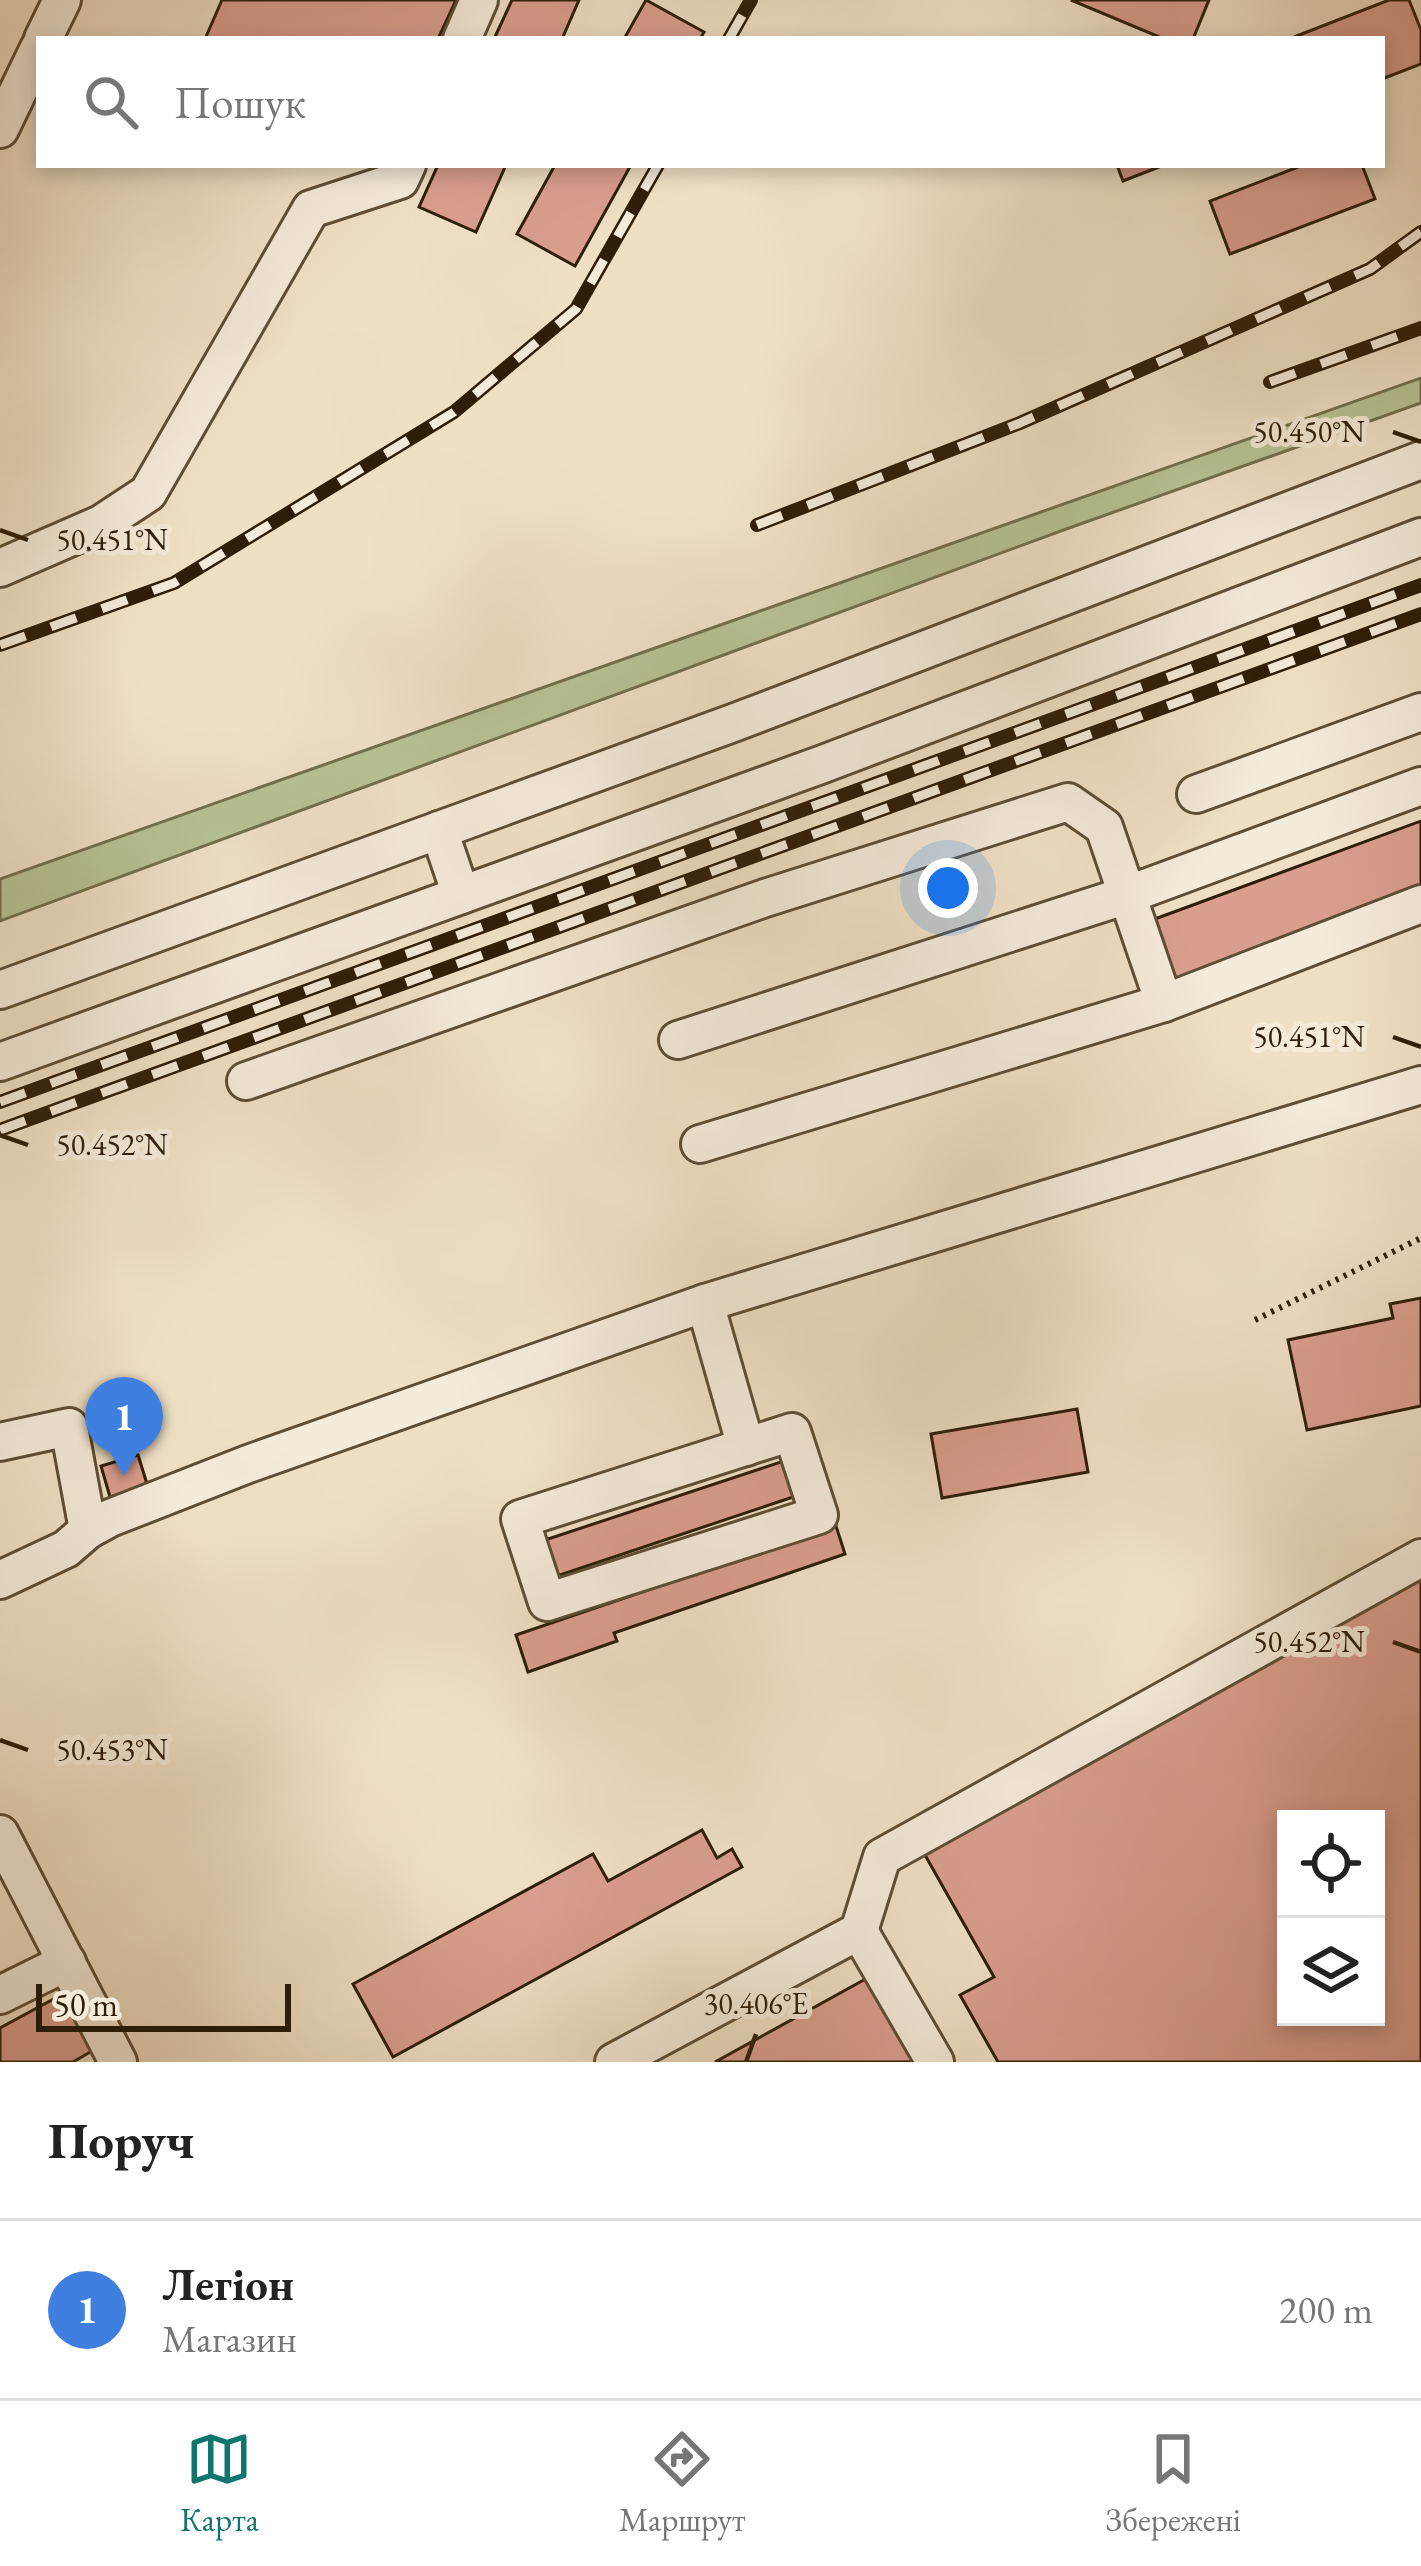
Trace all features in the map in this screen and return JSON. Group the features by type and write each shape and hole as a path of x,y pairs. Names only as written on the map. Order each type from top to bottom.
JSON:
{"lane":[{"path":"44,36 62,0"},
{"path":"463,36 479,0"},
{"path":"0,129 36,54"},
{"path":"0,568 101,524 148,493 311,208 400,181 406,168"},
{"path":"0,990 733,723 1421,460"},
{"path":"0,1062 823,764 1421,537"},
{"path":"1196,794 1421,712"},
{"path":"678,1040 1124,896 1421,786"},
{"path":"246,1081 765,898 1068,802 1104,827 1164,1003"},
{"path":"440,830 461,895"},
{"path":"700,1144 1164,1003 1421,904"},
{"path":"0,1580 66,1550 88,1530 248,1464 705,1303 1421,1085"},
{"path":"705,1303 746,1447"},
{"path":"0,1442 70,1427 88,1530"},
{"path":"792,1432 819,1516 547,1602 520,1519 746,1447 792,1432"},
{"path":"614,2062 859,1931 882,1858 1421,1558"},
{"path":"0,1834 118,2062"},
{"path":"859,1931 934,2062"},
{"path":"0,1994 67,1962"}],"path":[{"path":"1255,1320 1421,1238"}],"green space":[{"path":"1421,378 1421,403 0,921 0,879"}],"building":[{"path":"222,0 456,0 439,36 206,36"},
{"path":"512,0 579,0 563,36 495,36"},
{"path":"646,0 704,32 702,36 626,36"},
{"path":"1071,0 1209,0 1194,36 1157,36"},
{"path":"1389,0 1409,0 1421,30 1421,64 1385,78 1385,36 1297,36"},
{"path":"437,168 505,168 476,232 419,207"},
{"path":"553,168 629,168 575,266 517,234"},
{"path":"1118,168 1156,168 1123,181"},
{"path":"1295,168 1363,168 1375,199 1230,254 1210,201"},
{"path":"1421,821 1421,889 1167,983 1144,923"},
{"path":"1421,1298 1421,1406 1307,1430 1288,1340 1393,1318 1390,1304"},
{"path":"1077,1409 1088,1472 942,1498 931,1434"},
{"path":"138,1455 148,1487 110,1497 101,1466"},
{"path":"793,1458 805,1493 557,1576 545,1540"},
{"path":"836,1526 845,1554 614,1633 617,1641 528,1672 516,1635"},
{"path":"1421,1578 1421,2062 998,2062 960,1995 994,1977 925,1855"},
{"path":"702,1830 717,1858 732,1849 742,1867 393,2057 353,1984 593,1854 608,1881"},
{"path":"871,1976 919,2062 715,2062"},
{"path":"61,1995 92,2051 73,2062 0,2062 0,2028"}],"railway":[{"path":"731,36 751,0"},
{"path":"0,645 174,583 454,412 576,309 656,168"},
{"path":"757,525 1020,423 1370,269 1421,232"},
{"path":"1270,382 1421,328"},
{"path":"0,1102 1421,585"},
{"path":"0,1130 1421,614"}],"place":[{"name":"Легіон","path":"124,1476"}]}
